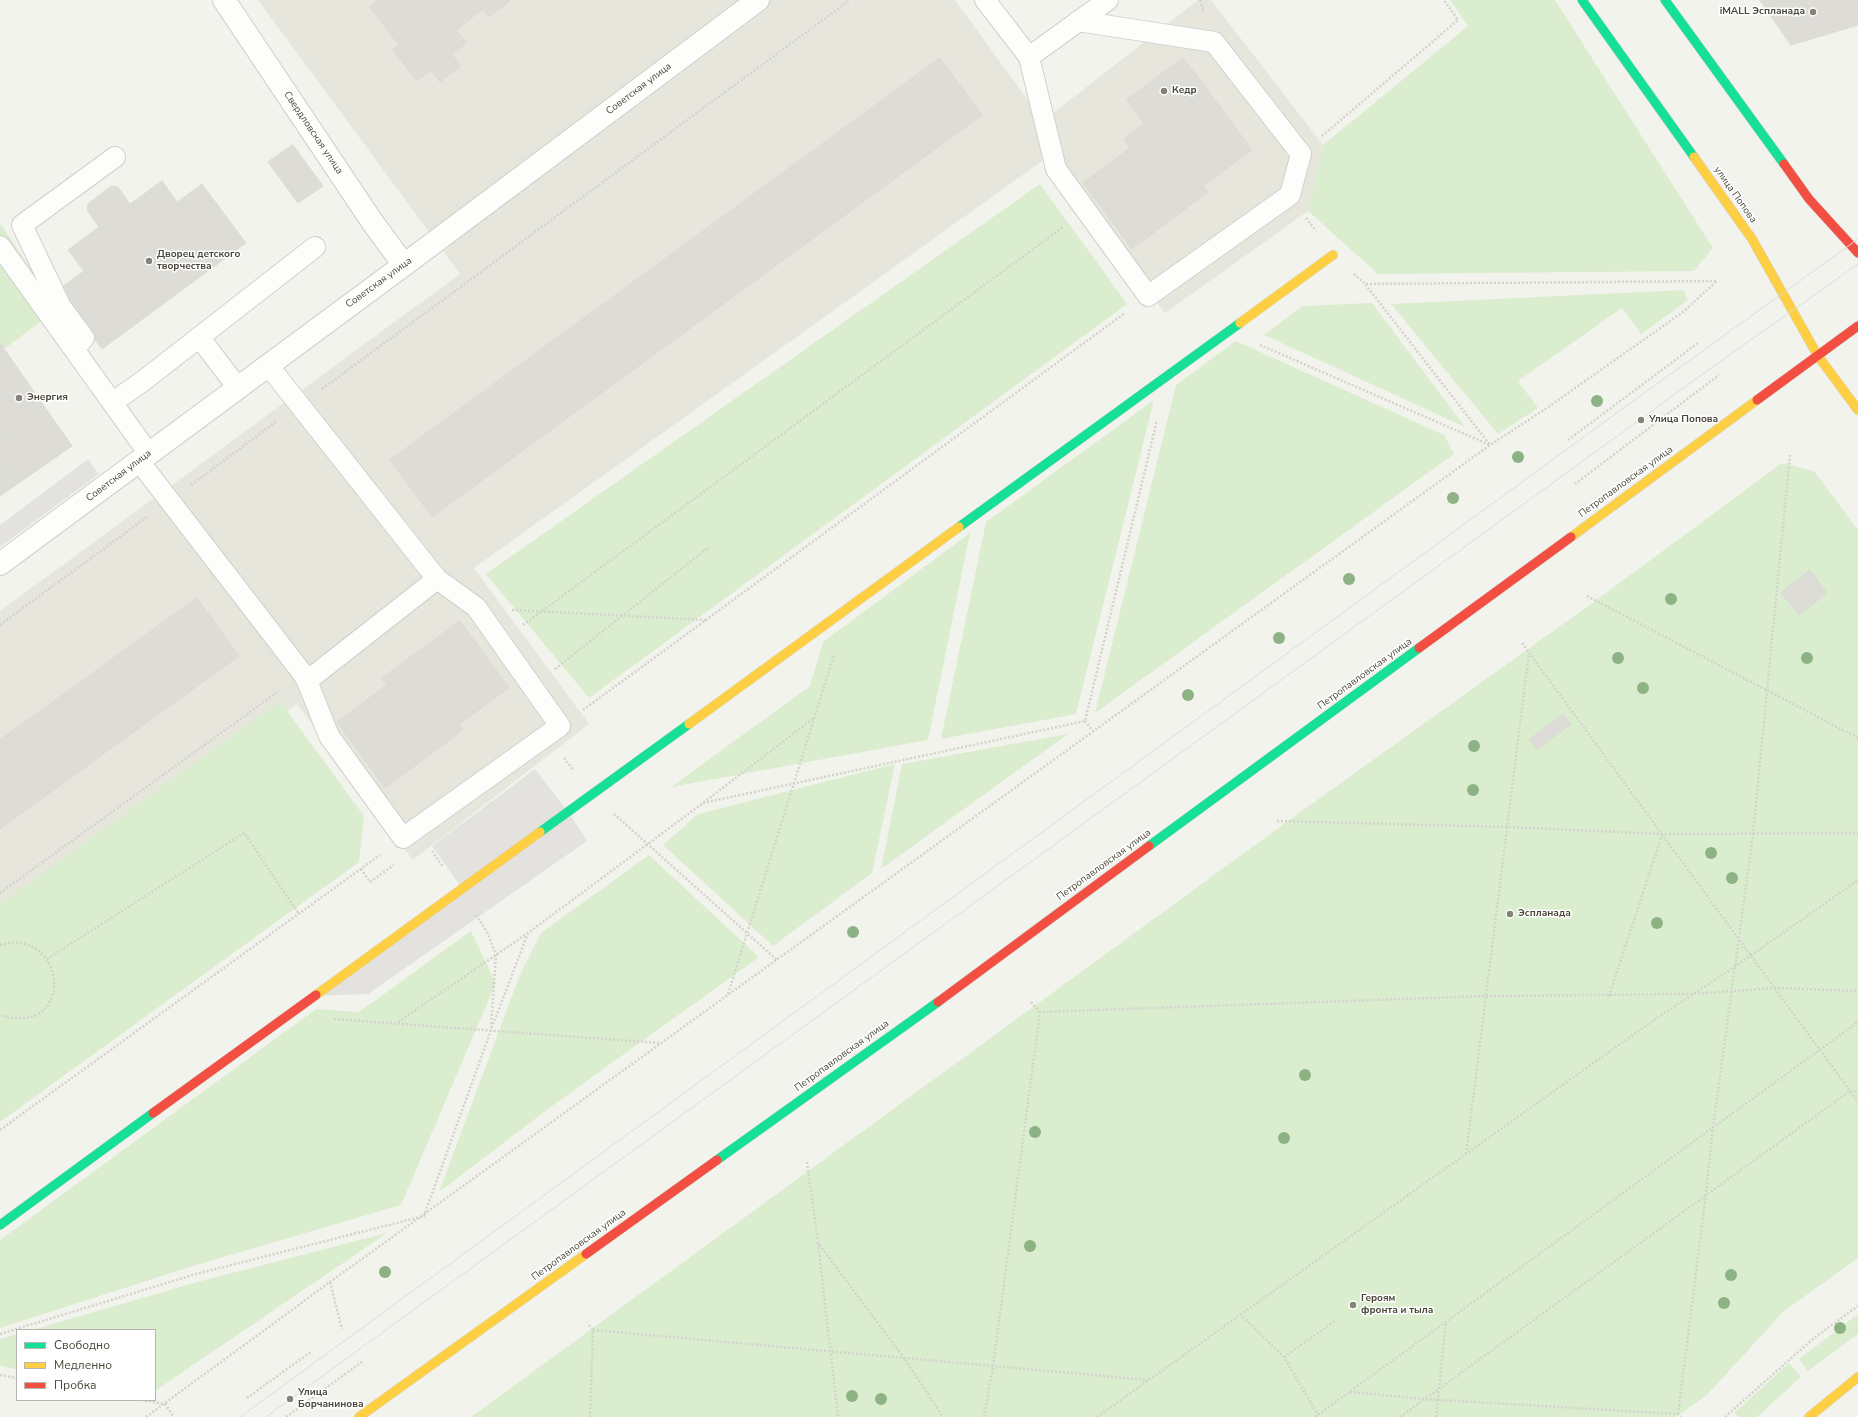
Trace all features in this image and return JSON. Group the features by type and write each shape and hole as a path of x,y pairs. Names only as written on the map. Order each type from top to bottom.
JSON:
{"main road":[{"name":"улица Попова","path":"1582,0 1752,239 1818,356 1858,410"},
{"path":"1665,0 1809,199 1858,254"},
{"path":"0,1225 1333,255"},
{"name":"Петропавловская улица","path":"359,1417 929,1008 1858,326"},
{"path":"1809,1417 1858,1377"}],"street":[{"name":"Свердловская улица","path":"224,0 369,216 404,265"},
{"name":"Советская улица","path":"0,564 404,265 758,0"}],"lane":[{"path":"985,0 1029,57 1056,169 1148,296 1290,195 1301,154 1214,42 1078,21"},
{"path":"1029,57 1108,0"},
{"path":"75,348 84,338 61,307 22,225 115,157"},
{"path":"0,246 113,402 169,501 305,677 329,736 403,838 554,731 532,687 476,607 437,580 298,406 268,365"},
{"path":"113,402 315,248"},
{"path":"199,337 238,388"},
{"path":"305,677 437,580"}],"path":[{"path":"0,625 850,0"},
{"path":"1301,154 1458,20 1444,0"},
{"path":"1290,195 1333,255 1365,284 1490,445"},
{"path":"500,642 1086,210"},
{"path":"146,1417 330,1282 424,1216 661,1043 1490,445 1544,410 1683,312 1717,281 1365,284"},
{"path":"591,795 554,731 1148,296"},
{"path":"1229,331 1490,445"},
{"path":"1568,440 1698,343"},
{"path":"1575,484 1719,375"},
{"path":"1085,721 1168,376"},
{"path":"1678,1414 1713,1128 1733,993 1753,834 1790,455"},
{"path":"532,687 709,547"},
{"path":"1587,596 1858,738"},
{"path":"476,607 541,612 707,620"},
{"path":"1522,643 1858,1102"},
{"path":"728,995 835,651"},
{"path":"1466,1155 1529,652"},
{"path":"0,893 305,677"},
{"path":"398,1022 528,933 703,803 814,718"},
{"path":"1085,721 1093,731"},
{"path":"703,803 1085,721"},
{"path":"1277,821 1507,827 1662,834 1858,833"},
{"path":"634,831 777,960"},
{"path":"47,959 244,834 299,914"},
{"path":"1610,996 1662,834"},
{"path":"0,1130 403,838"},
{"path":"1097,1417 1692,994 1751,956 1858,880"},
{"path":"487,932 496,955 491,1030"},
{"path":"424,1216 491,1030 528,933"},
{"path":"0,945 8,942 34,948 47,959 51,965 54,977 54,991 50,1004 39,1014 26,1019 12,1019 0,1015"},
{"path":"1040,1012 1486,996 1610,996 1733,993 1775,988 1858,991"},
{"path":"984,1417 993,1366 1040,1012 1031,1002"},
{"path":"288,1016 398,1022 661,1043"},
{"path":"1315,1417 1858,1022"},
{"path":"1400,1417 1850,1091 1858,1092"},
{"path":"807,1162 838,1417"},
{"path":"16,1329 196,1274 424,1216"},
{"path":"818,1243 904,1358 943,1417"},
{"path":"330,1282 342,1329"},
{"path":"1725,1417 1814,1338 1858,1306"},
{"path":"1240,1314 1284,1357 1318,1415"},
{"path":"1284,1357 1335,1321"},
{"path":"1436,1417 1446,1322"},
{"path":"589,1326 593,1330 1149,1380"},
{"path":"0,1334 16,1329"},
{"path":"590,1417 593,1330"},
{"path":"247,1398 312,1351"},
{"path":"286,1417 363,1361"},
{"path":"0,1375 16,1378"},
{"path":"1350,1392 1424,1399 1678,1414 1681,1417"},
{"path":"147,1401 165,1404 174,1417"}],"shaded area":[{"path":"258,0 955,0 1043,121 1198,0 1211,0 1323,145 1308,211 1165,313 1045,159 474,568 589,724 413,860 297,704 0,917 0,611 460,274"},
{"path":"88,459 99,474 0,547 0,525"},
{"path":"535,769 568,812 587,841 368,994 315,996 462,888 432,846"}],"green space":[{"path":"1450,0 1555,0 1713,248 1694,271 1378,274 1308,211 1323,145 1468,26"},
{"path":"1040,184 1127,304 589,698 486,574"},
{"name":"Энергия","path":"0,223 58,309 4,349 72,446 0,496"},
{"path":"1683,290 1688,300 1641,334 1622,308 1518,381 1538,408 1498,434 1391,304"},
{"path":"1372,303 1465,427 1264,335 1302,306"},
{"path":"1236,341 1444,435 1454,454 1095,713 1176,385"},
{"path":"1154,400 1076,714 941,739 986,522"},
{"name":"Эспланада","path":"1782,463 1814,471 1858,530 1858,1258 1783,1312 1707,1395 1676,1417 471,1417 1288,821 1595,601"},
{"path":"970,533 928,740 671,787 810,686 823,642"},
{"path":"280,701 364,816 359,862 0,1122 0,904"},
{"path":"1068,734 881,869 902,764"},
{"path":"895,764 872,873 773,946 663,845 698,814"},
{"path":"649,855 759,957 552,1106 439,1192 519,977 541,933"},
{"path":"471,931 496,983 401,1205 193,1266 0,1328 0,1240 316,1009 359,1012"},
{"path":"387,1233 156,1390 156,1329 35,1329 197,1282"},
{"path":"1858,1314 1858,1334 1808,1371 1799,1359"},
{"path":"16,1334 16,1369 0,1366 0,1339"},
{"path":"1789,1363 1801,1377 1757,1417 1739,1417 1734,1413"}],"building":[{"path":"378,0 511,0 489,17 483,9 456,30 466,43 452,55 461,66 440,82 431,70 417,81 393,50 399,45 370,7"},
{"name":"iMALL Эспланада","path":"1760,0 1858,0 1858,25 1791,45"},
{"path":"940,58 982,115 432,517 390,460"},
{"name":"Кедр","path":"1183,58 1201,81 1144,124 1127,100"},
{"path":"1201,81 1252,150 1203,186 1208,192 1132,249 1083,183 1130,148 1124,139"},
{"path":"293,145 323,186 298,203 268,162"},
{"name":"Дворец детского творчества","path":"162,181 177,202 202,184 246,243 102,349 58,290 84,271 68,250 99,227 87,210 88,204 111,186 118,187 130,204"},
{"path":"0,343 72,446 0,496"},
{"path":"1810,570 1827,593 1799,615 1781,593"},
{"path":"197,598 239,656 0,829 0,740"},
{"path":"460,621 509,688 459,724 463,730 385,788 337,722 387,685 381,679"},
{"path":"1563,714 1571,724 1537,750 1529,740"}],"tram line":[{"path":"240,1417 1629,404 1858,239"},
{"path":"266,1417 1700,376 1858,264"}],"traffic: fast":[{"path":"1582,0 1694,157"},
{"path":"1665,0 1784,164"},
{"path":"959,527 1240,323"},
{"path":"1149,846 1419,648"},
{"path":"540,832 689,724"},
{"path":"717,1160 938,1002"},
{"path":"0,1225 153,1113"}],"traffic: slow":[{"path":"1694,157 1752,239 1818,356 1858,410"},
{"path":"1240,323 1333,255"},
{"path":"1571,537 1757,400"},
{"path":"689,724 959,527"},
{"path":"316,995 540,832"},
{"path":"359,1417 586,1254"},
{"path":"1809,1417 1858,1377"}],"traffic: jam":[{"path":"1784,164 1809,199 1858,253"},
{"path":"1757,400 1858,326"},
{"path":"1419,648 1571,537"},
{"path":"938,1002 1149,846"},
{"path":"153,1113 316,995"},
{"path":"586,1254 717,1160"}],"place":[{"name":"iMALL Эспланада","path":"1813,12"},
{"name":"Кедр","path":"1164,91"},
{"name":"Дворец детского творчества","path":"149,261"},
{"name":"Энергия","path":"19,398"},
{"name":"Улица Попова","path":"1641,420"},
{"name":"Эспланада","path":"1510,914"},
{"name":"Героям фронта и тыла","path":"1353,1305"},
{"name":"Улица Борчанинова","path":"290,1399"}]}
